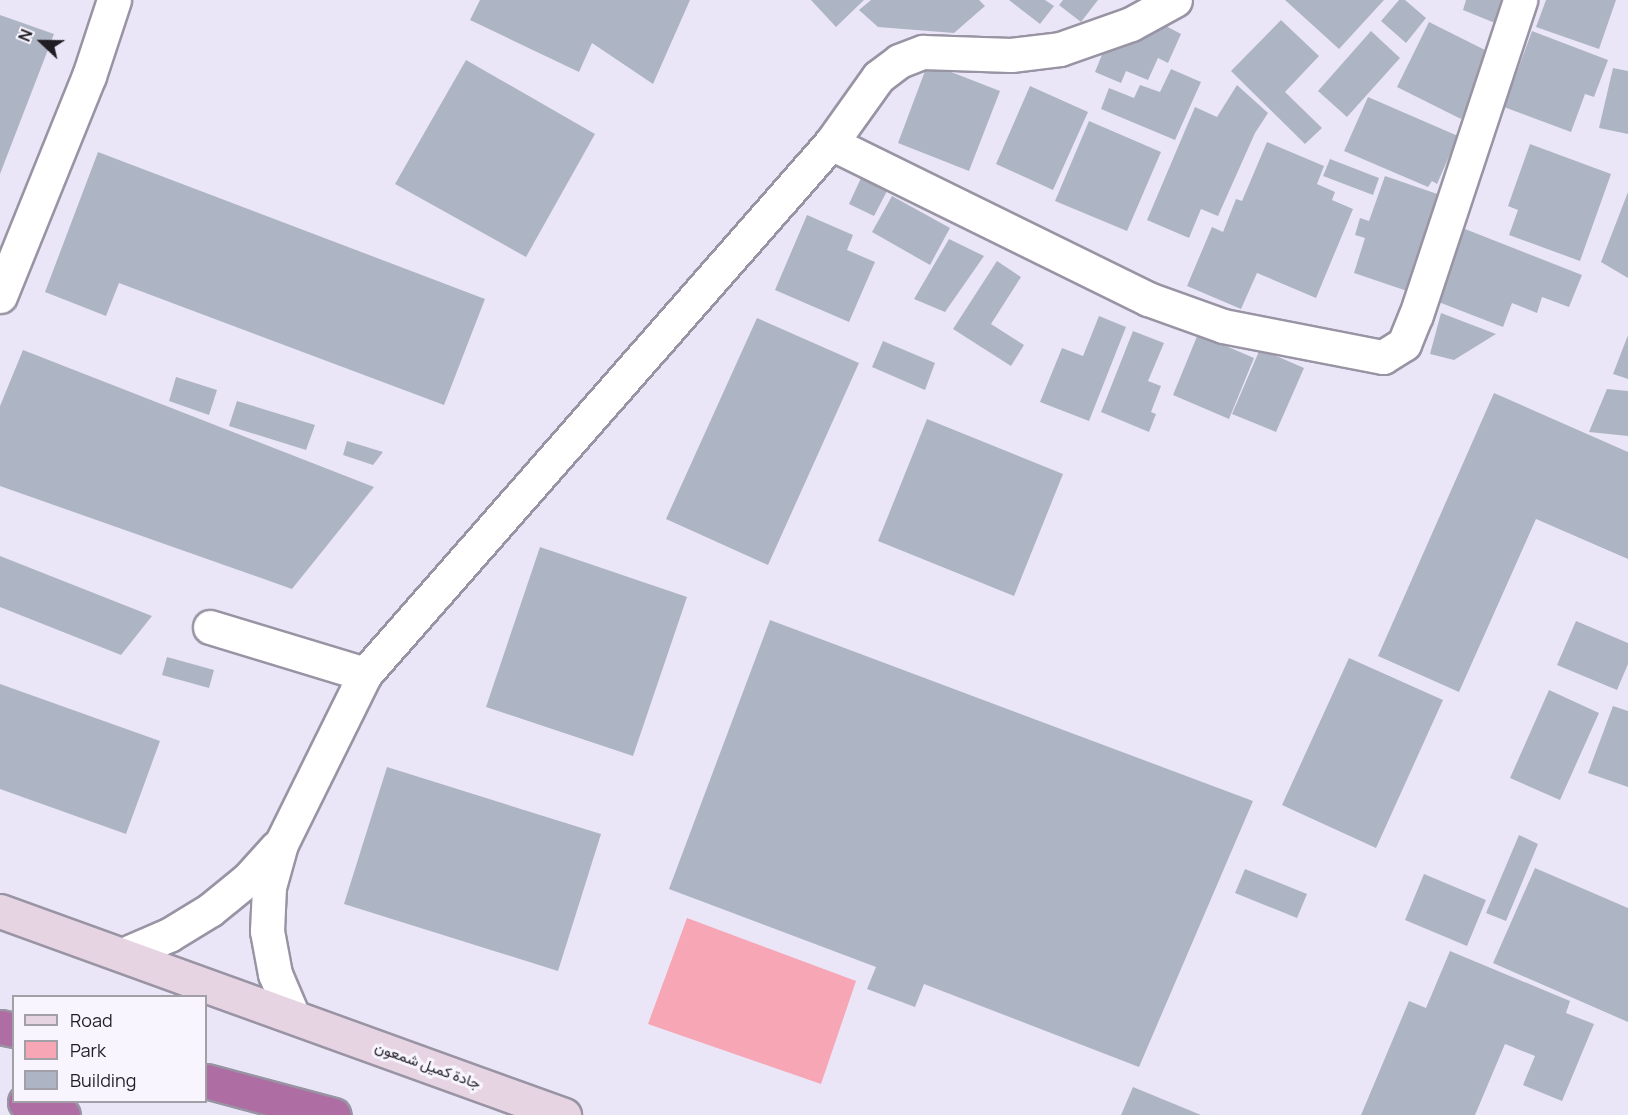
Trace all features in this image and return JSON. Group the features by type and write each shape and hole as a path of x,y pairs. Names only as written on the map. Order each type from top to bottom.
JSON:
{"highway":[{"path":"207,1081 334,1115"},
{"path":"31,1103 63,1115"}],"main road":[{"name":"جادة كميل شمعون","path":"0,911 292,1014 564,1115"}],"street":[{"path":"0,296 89,76 114,0"},
{"path":"292,1014 275,974 267,931 269,887 280,844 365,674 831,143 878,77 899,61 923,52 1011,55 1060,49 1131,24 1175,0"},
{"path":"831,143 1148,299 1223,326 1383,357 1404,344 1416,315 1521,0"},
{"path":"210,627 365,674"},
{"path":"124,954 169,935 210,910 248,879 280,844"}],"green space":[{"path":"687,918 856,981 821,1084 648,1024"}],"building":[{"path":"480,0 690,0 653,84 592,43 579,72 470,20"},
{"path":"811,0 864,0 836,27"},
{"path":"871,0 979,0 985,6 954,33 878,27 859,10"},
{"path":"1009,0 1045,0 1054,6 1040,24"},
{"path":"1063,0 1098,0 1081,22 1059,5"},
{"path":"1285,0 1384,0 1339,49"},
{"path":"1399,0 1405,0 1426,18 1406,43 1381,21"},
{"path":"1466,0 1504,0 1495,23 1463,10"},
{"path":"1546,0 1616,0 1599,49 1536,27"},
{"path":"0,15 54,34 0,174"},
{"path":"1281,20 1319,56 1285,92 1322,128 1305,144 1231,71"},
{"path":"1429,22 1493,54 1461,119 1397,87"},
{"path":"1164,25 1181,34 1168,63 1158,58 1148,80 1126,71 1121,83 1095,72 1103,52"},
{"path":"1371,31 1400,58 1347,117 1318,91"},
{"path":"1532,31 1608,60 1594,97 1585,94 1571,132 1504,107"},
{"path":"466,60 595,134 526,257 395,184"},
{"path":"928,63 1000,91 969,171 898,143"},
{"path":"1613,68 1628,71 1628,134 1599,128"},
{"path":"1171,69 1201,82 1175,140 1101,109 1109,88 1134,98 1140,85 1160,92"},
{"path":"1237,85 1268,113 1255,133 1218,216 1201,209 1189,238 1147,220 1195,107 1217,117"},
{"path":"1030,86 1088,112 1053,190 996,164"},
{"path":"1368,97 1458,136 1437,184 1432,181 1428,187 1344,151"},
{"path":"1089,121 1161,152 1127,231 1055,201"},
{"path":"1267,142 1324,166 1317,184 1335,192 1332,200 1353,209 1316,298 1257,273 1241,309 1187,286 1212,227 1223,232 1236,199 1242,201"},
{"path":"1530,144 1611,174 1580,261 1509,235 1518,210 1508,206"},
{"path":"98,152 485,299 444,405 119,283 106,316 45,292"},
{"path":"1330,159 1379,178 1373,195 1323,176"},
{"path":"1385,176 1449,198 1416,294 1354,273 1365,238 1355,235 1360,218 1369,221"},
{"path":"861,178 887,191 874,216 849,204"},
{"path":"1628,192 1628,278 1601,262"},
{"path":"892,196 950,228 930,265 872,232"},
{"path":"807,215 853,235 847,250 875,262 849,322 775,290"},
{"path":"1465,229 1582,275 1569,307 1542,297 1537,313 1512,303 1503,327 1436,301"},
{"path":"949,239 984,256 945,312 914,299"},
{"path":"997,261 1021,277 991,324 1024,345 1011,366 953,329"},
{"path":"1441,313 1496,334 1454,360 1430,354"},
{"path":"1099,316 1126,327 1089,421 1040,402 1062,348 1083,356"},
{"path":"757,318 859,363 768,565 666,519"},
{"path":"1133,331 1164,343 1148,381 1161,386 1151,412 1156,414 1149,432 1101,412"},
{"path":"1198,334 1254,358 1229,419 1173,395"},
{"path":"1628,335 1628,379 1613,374"},
{"path":"883,341 935,363 925,390 872,367"},
{"path":"1260,349 1304,368 1276,432 1232,414"},
{"path":"23,350 374,487 292,589 0,486 0,406"},
{"path":"176,377 217,390 209,415 169,401"},
{"path":"1607,389 1628,391 1628,436 1589,432"},
{"path":"1494,393 1628,452 1628,559 1536,519 1459,692 1378,656"},
{"path":"237,401 315,425 306,450 229,426"},
{"path":"927,419 1063,474 1014,596 878,541"},
{"path":"347,441 383,452 373,465 343,455"},
{"path":"540,547 687,597 633,756 486,707"},
{"path":"0,556 152,616 121,655 0,607"},
{"path":"770,620 1253,801 1139,1067 924,984 915,1007 867,989 876,967 669,889"},
{"path":"1576,621 1628,643 1628,664 1617,690 1557,665"},
{"path":"167,657 214,670 209,688 162,675"},
{"path":"1349,658 1443,700 1376,848 1282,805"},
{"path":"0,684 160,741 126,834 0,789"},
{"path":"1549,690 1599,713 1560,800 1510,778"},
{"path":"1613,706 1628,711 1628,787 1588,773"},
{"path":"387,767 601,834 558,971 344,904"},
{"path":"1519,835 1538,844 1506,921 1486,913"},
{"path":"1535,868 1628,908 1628,1022 1493,963"},
{"path":"1245,869 1307,894 1297,918 1235,893"},
{"path":"1424,874 1486,900 1467,946 1405,920"},
{"path":"1450,951 1570,1001 1566,1013 1594,1024 1562,1101 1523,1085 1535,1056 1505,1044 1475,1115 1361,1115 1409,1001 1426,1008"},
{"path":"1133,1087 1201,1115 1121,1115"}]}
